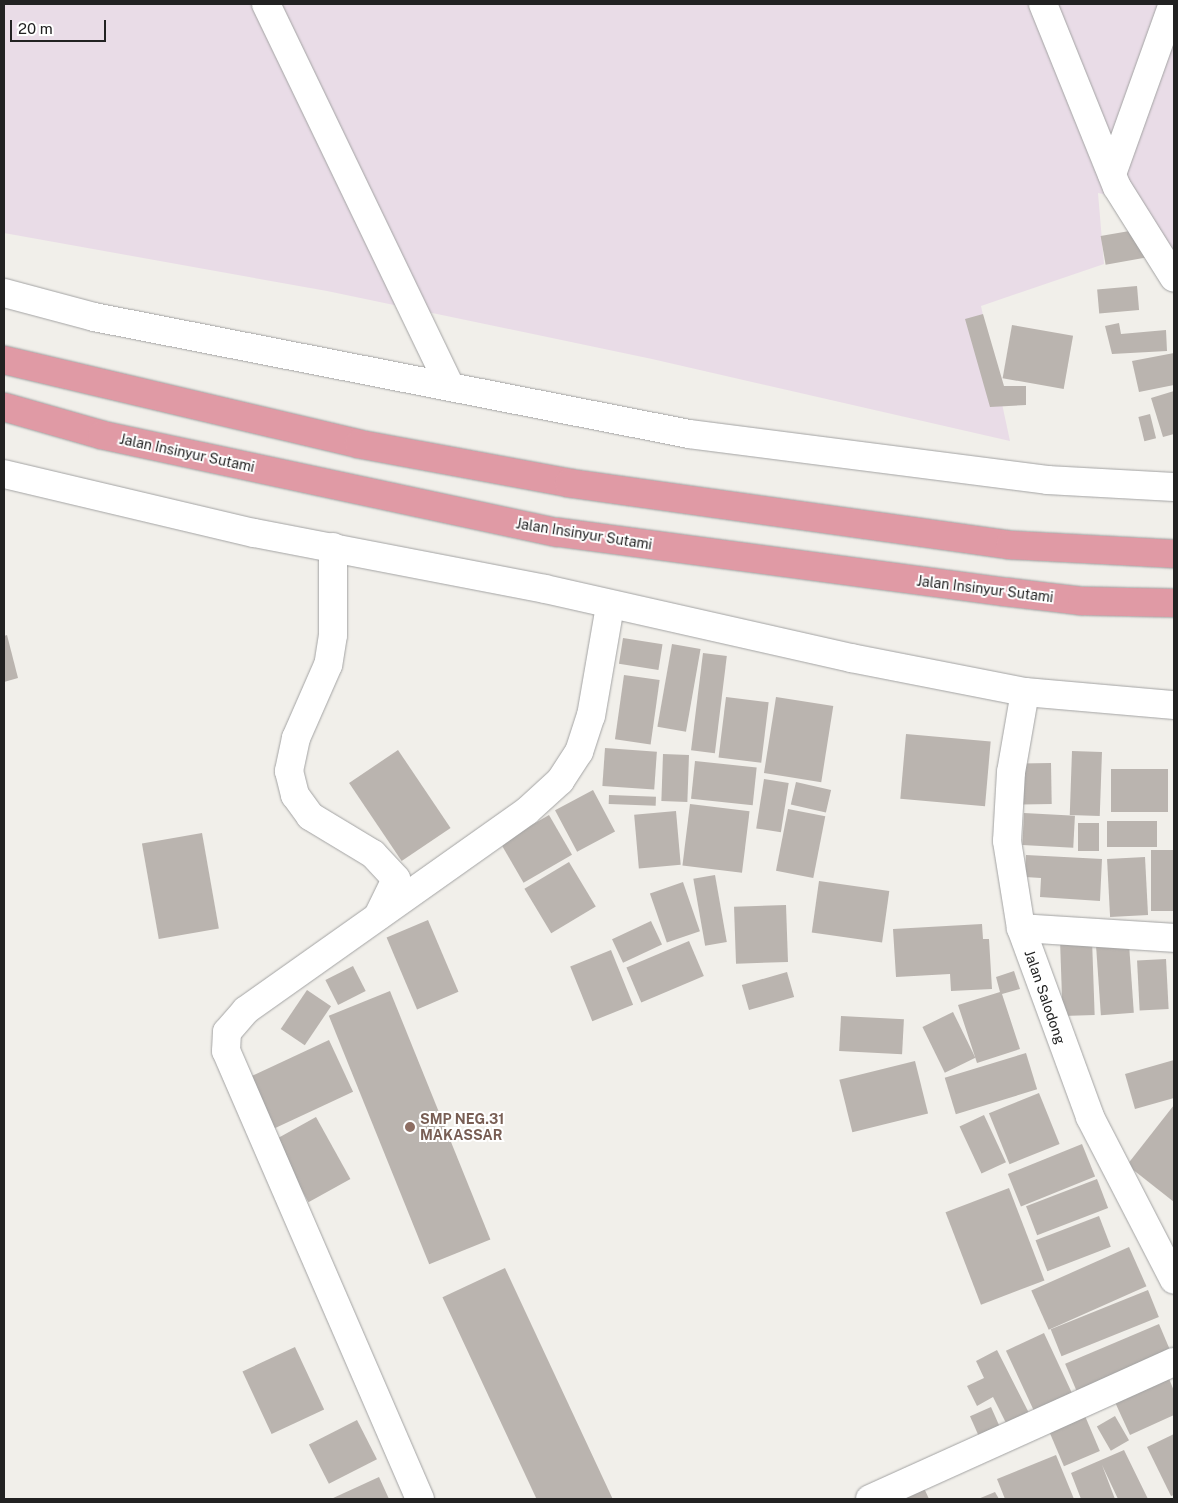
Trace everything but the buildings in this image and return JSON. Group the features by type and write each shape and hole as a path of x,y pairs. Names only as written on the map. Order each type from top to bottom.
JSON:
{"highway":[{"path":"4,360 359,444 570,482 1010,545 1174,554"},
{"name":"Jalan Insinyur Sutami","path":"4,407 102,435 556,532 1082,601 1174,603"},
{"path":"1082,601 1174,617"}],"street":[{"path":"266,4 449,384"},
{"path":"1043,4 1112,174 1174,278"},
{"path":"1112,174 1173,4"},
{"path":"4,292 94,317 449,384 576,414 813,453 1047,480 1174,487"},
{"path":"4,474 333,547 1025,692 1174,705"},
{"path":"333,547 333,635 328,665 296,738 289,772 295,794 310,816 373,854 396,879 376,920"},
{"path":"420,1499 226,1051 227,1032 246,1010 376,920 527,811 560,781 579,752 591,716 610,606"},
{"name":"Jalan Salodong","path":"1025,692 1011,772 1007,841 1021,928 1090,1117 1174,1280"},
{"path":"1021,928 1174,938"},
{"path":"870,1499 1174,1362"}],"shaded area":[{"path":"4,4 1174,4 1174,278 1126,199 1098,193 1104,264 981,306 1010,441 652,359 327,291 4,233"}],"place":[{"name":"SMP NEG.31 MAKASSAR","path":"410,1127"}]}
